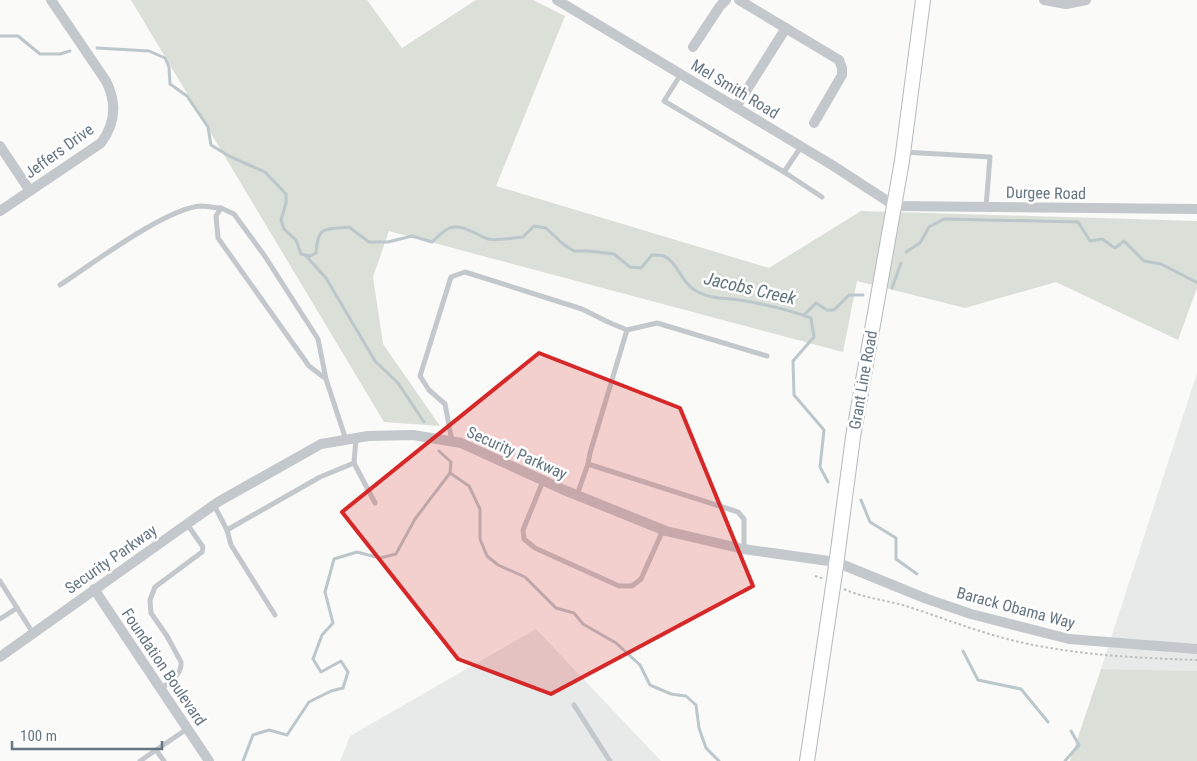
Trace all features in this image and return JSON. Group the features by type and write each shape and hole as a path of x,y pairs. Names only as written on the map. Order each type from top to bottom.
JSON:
{"main road":[{"name":"Grant Line Road","path":"807,761 853,437 895,206 922,0"}],"street":[{"name":"Jeffers Drive","path":"0,211 101,142 110,129 114,113 112,94 106,81 51,0"},
{"name":"Mel Smith Road","path":"557,0 801,146 895,206"},
{"path":"693,46 726,0"},
{"path":"739,0 839,60 842,75 814,123"},
{"path":"1044,0 1066,4 1086,0"},
{"path":"736,107 786,28"},
{"path":"0,146 30,190"},
{"name":"Durgee Road","path":"895,206 1197,209"},
{"name":"Security Parkway","path":"0,657 214,505 322,444 368,436 413,435 461,443 577,496 663,530 744,550 836,562"},
{"name":"Barack Obama Way","path":"836,562 927,599 970,614 1069,639 1197,649"},
{"name":"Foundation Boulevard","path":"94,589 209,761"}],"lane":[{"path":"681,74 664,101 784,172 822,197"},
{"path":"784,172 801,146"},
{"path":"903,152 990,157 986,207"},
{"path":"60,285 172,214 200,206 221,208 234,214 264,255 318,339 326,379 351,439 354,464 375,503"},
{"path":"221,208 216,216 218,238 309,366 326,379"},
{"path":"452,441 445,404 429,390 420,376 451,277 465,272 582,309 627,330 657,323 767,356"},
{"path":"577,496 627,330"},
{"path":"226,530 320,477 354,464"},
{"path":"588,464 738,512 744,519 744,550"},
{"path":"543,480 523,530 524,540 535,548 619,586 632,586 641,580 663,530"},
{"path":"214,505 231,545 275,615"},
{"path":"161,689 179,674 182,662 151,613 150,600 155,587 202,552 203,547 187,524"},
{"path":"0,581 33,633"},
{"path":"0,618 17,608"},
{"path":"574,706 610,761"},
{"path":"140,761 187,729"},
{"path":"156,750 164,761"}],"highlighted area":[{"path":"539,353 680,408 753,586 551,694 458,659 342,512"}],"shaded area":[{"path":"131,0 367,0 402,48 476,0 533,0 565,16 496,186 769,268 861,211 1197,221 1197,288 1178,340 1056,282 965,308 857,281 843,352 389,231 373,277 383,344 440,426 384,422"},
{"path":"1197,373 1197,671 1101,669"},
{"path":"536,629 661,761 340,761 350,736"},
{"path":"1101,669 1197,671 1197,761 1070,761"}],"waterway":[{"name":"Jacobs Creek","path":"0,36 18,36 40,54 60,54 70,51"},
{"name":"Jacobs Creek","path":"97,48 149,51 165,58 169,67 170,84 187,96 208,127 211,145 229,156 265,172 286,194 286,203 281,220 284,229 296,240 301,254 310,256 316,253 318,238 321,233 334,228 349,227 369,242 388,242 412,236 432,242 446,230 455,227 497,240 523,237 534,226 546,228 563,244 574,251 614,254 630,267 641,268 652,255 664,256 673,263 687,284 698,292 713,297 767,305 811,318 814,337 793,361 794,395 824,430 820,467 828,482"},
{"path":"906,252 920,243 929,227 944,219 1078,222 1090,241 1102,239 1115,248 1124,241 1144,261 1161,264 1196,282"},
{"path":"306,256 326,278 375,361 398,383 424,422"},
{"path":"892,288 901,263"},
{"path":"804,315 816,303 827,310 834,310 849,295 863,295"},
{"path":"243,761 253,735 269,730 287,735 309,702 331,691 343,688 348,672 341,661 321,672 313,659 322,635 333,623 325,592 334,559 357,552 380,558 396,554 415,519 450,473 451,462 439,451"},
{"path":"450,473 469,486 480,509 480,539 487,556 498,565 525,577 556,608 574,613 583,624 616,643 640,665 650,685 671,694 686,696 696,705 699,728 706,748 719,761"},
{"name":"Jacobs Creek","path":"861,500 870,522 896,538 896,559 917,574"},
{"name":"Jacobs Creek","path":"963,651 978,680 1021,689 1048,722"},
{"name":"Jacobs Creek","path":"1065,761 1079,745 1071,731"}]}
